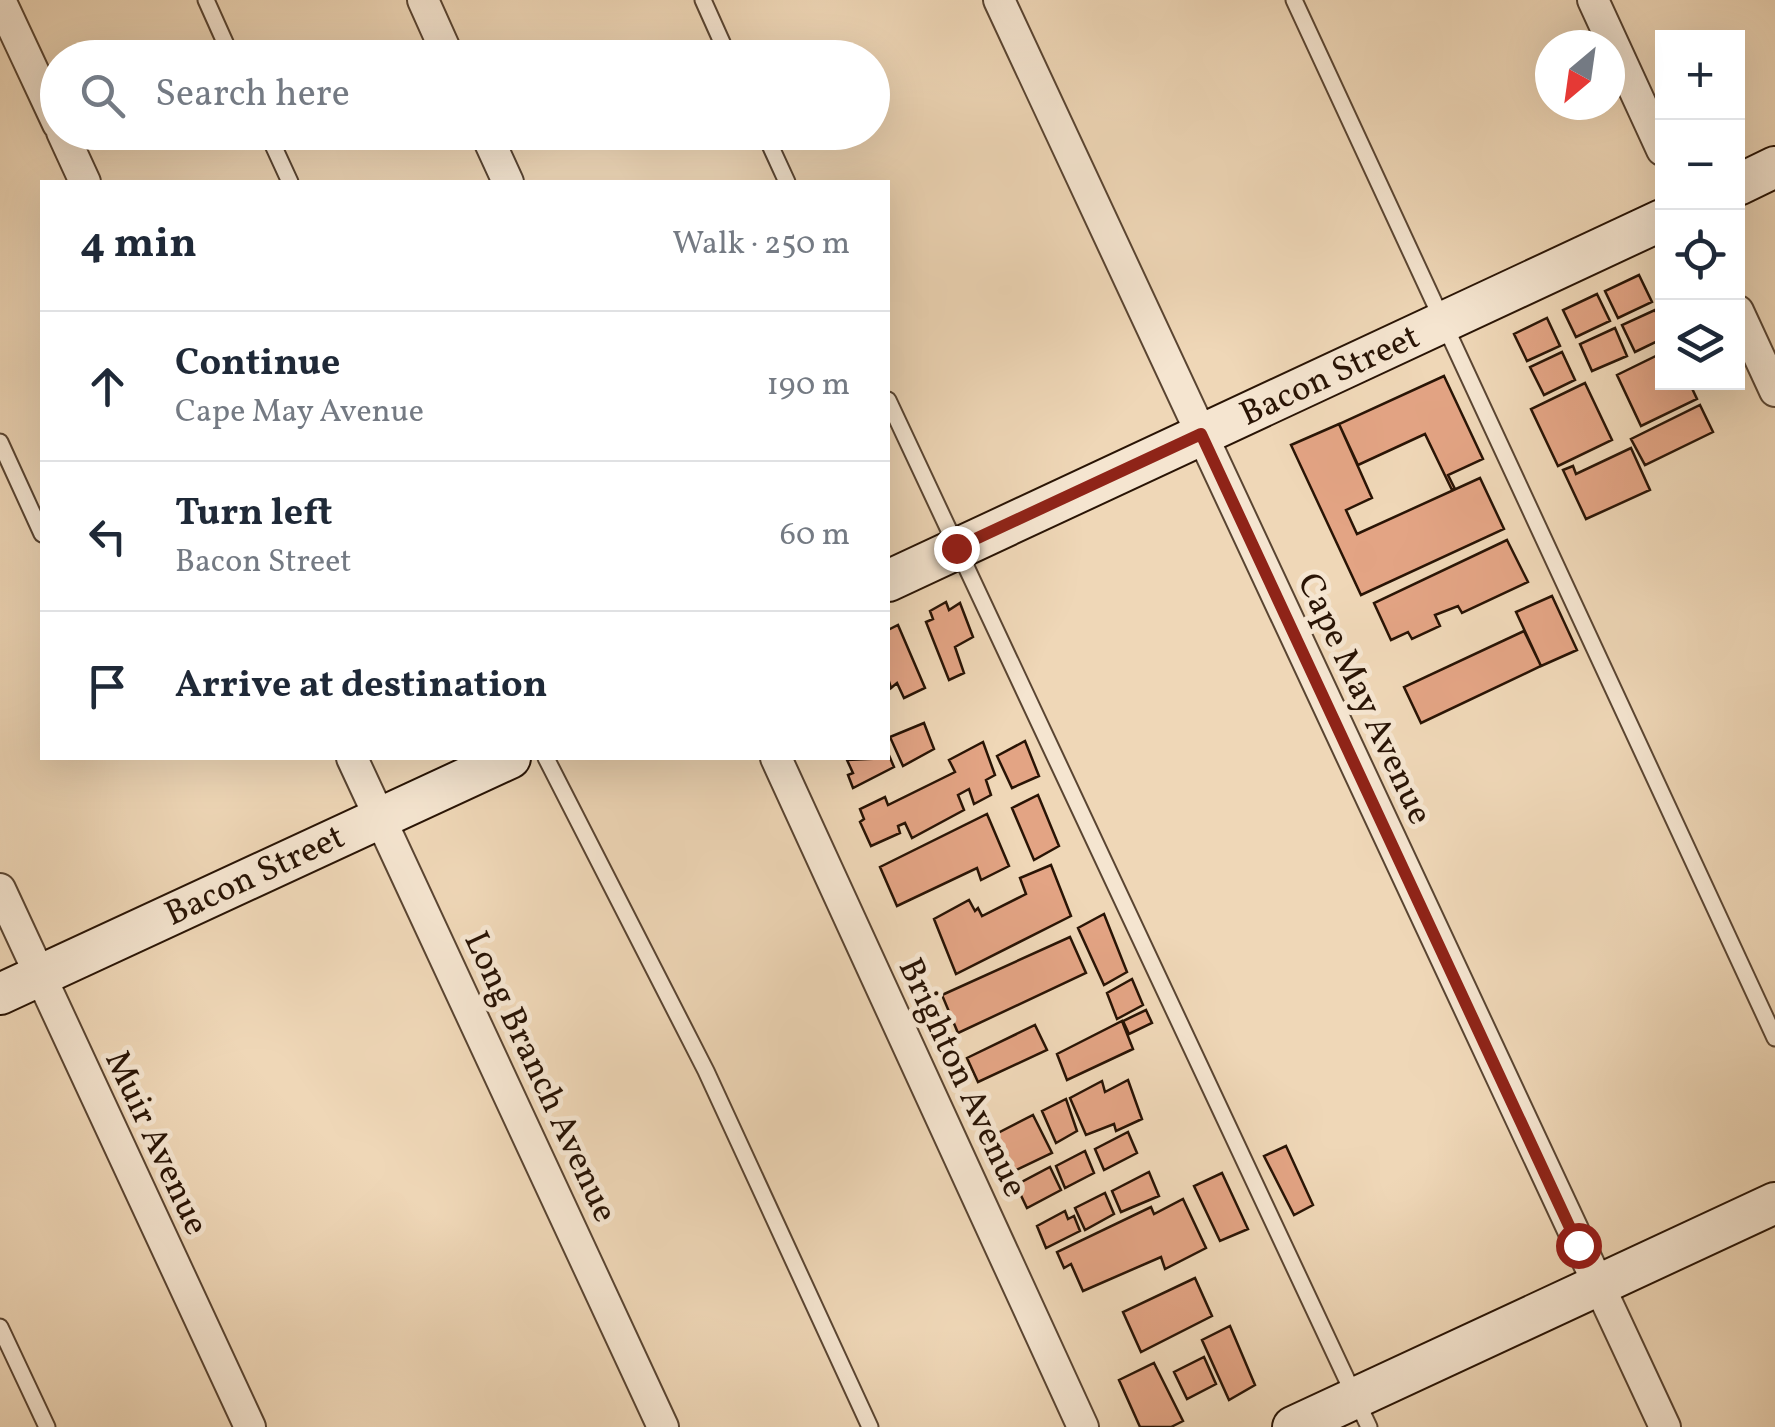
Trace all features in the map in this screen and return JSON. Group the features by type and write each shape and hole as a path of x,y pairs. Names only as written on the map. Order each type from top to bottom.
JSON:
{"street":[{"path":"0,0 40,86"},
{"path":"422,0 441,40"},
{"name":"Cape May Avenue","path":"1000,0 1665,1427"},
{"path":"1592,0 1655,135"},
{"path":"70,150 84,180"},
{"path":"493,150 507,180"},
{"path":"1745,182 1775,167"},
{"name":"Bacon Street","path":"890,580 1655,223"},
{"path":"1745,326 1775,391"},
{"name":"Long Branch Avenue","path":"353,760 664,1427"},
{"name":"Bacon Street","path":"0,994 505,760"},
{"name":"Brighton Avenue","path":"777,760 1083,1427"},
{"name":"Muir Avenue","path":"0,889 250,1427"},
{"path":"1292,1427 1362,1412 1599,1284 1775,1203"}],"lane":[{"path":"206,0 224,40"},
{"path":"702,0 721,40"},
{"path":"1294,0 1775,1038"},
{"path":"275,150 289,180"},
{"path":"772,150 786,180"},
{"path":"890,404 1362,1412"},
{"path":"0,442 40,530"},
{"path":"547,760 706,1071 870,1427"},
{"path":"0,1327 46,1427"}],"building":[{"path":"1639,275 1652,302 1618,318 1605,291"},
{"path":"1597,294 1610,321 1576,337 1563,310"},
{"path":"1655,310 1655,342 1635,352 1622,325"},
{"path":"1547,318 1560,346 1527,361 1514,334"},
{"path":"1615,328 1627,356 1592,371 1580,344"},
{"path":"1562,352 1575,380 1544,395 1530,367"},
{"path":"1655,356 1655,390 1693,390 1697,399 1641,426 1617,375"},
{"path":"1444,376 1483,459 1448,475 1455,489 1452,490 1425,434 1358,465 1339,424"},
{"path":"1585,383 1612,440 1558,466 1531,409"},
{"path":"1700,405 1713,432 1645,465 1631,439"},
{"path":"1339,424 1372,498 1346,510 1357,534 1480,478 1504,529 1361,595 1291,445"},
{"path":"1631,448 1650,490 1586,519 1563,470 1573,466 1576,474"},
{"path":"1507,540 1528,582 1462,613 1458,606 1435,615 1440,626 1412,639 1408,632 1391,640 1374,603"},
{"path":"1552,596 1577,650 1541,666 1516,612"},
{"path":"946,602 949,610 960,603 973,637 955,647 964,673 949,680 926,622 933,619 930,611"},
{"path":"898,625 925,688 904,698 897,683 891,688 890,685 890,629"},
{"path":"1524,631 1541,666 1421,723 1404,687"},
{"path":"924,723 934,749 903,766 890,737"},
{"path":"1025,741 1039,776 1012,788 997,756"},
{"path":"983,742 995,775 986,780 991,795 974,804 969,789 958,795 964,810 912,838 905,823 898,826 900,833 871,846 860,822 864,819 860,809 885,797 888,805 955,772 949,760"},
{"path":"890,758 894,767 853,788 848,775 853,773 847,760"},
{"path":"1038,795 1059,846 1034,860 1012,808"},
{"path":"987,814 1009,866 981,880 977,868 897,906 880,867"},
{"path":"1051,865 1071,916 956,974 934,919 969,900 982,916 1026,894 1020,878"},
{"path":"1104,914 1127,972 1104,985 1078,928"},
{"path":"1070,937 1086,973 958,1033 942,995"},
{"path":"1132,979 1143,1005 1117,1019 1107,993"},
{"path":"1146,1010 1152,1023 1129,1034 1123,1021"},
{"path":"1122,1021 1133,1049 1067,1080 1057,1054"},
{"path":"1035,1025 1047,1050 978,1082 967,1058"},
{"path":"1128,1080 1142,1119 1116,1131 1114,1124 1086,1135 1070,1098 1102,1081 1105,1092"},
{"path":"1066,1099 1077,1131 1056,1143 1042,1111"},
{"path":"1033,1115 1052,1153 1012,1172 994,1135"},
{"path":"1128,1132 1137,1153 1104,1170 1095,1149"},
{"path":"1286,1146 1313,1205 1294,1215 1264,1156"},
{"path":"1085,1151 1094,1173 1065,1188 1056,1166"},
{"path":"1050,1167 1061,1190 1027,1208 1016,1185"},
{"path":"1149,1172 1159,1196 1121,1212 1112,1191"},
{"path":"1222,1173 1248,1229 1220,1241 1194,1186"},
{"path":"1105,1193 1114,1214 1085,1230 1075,1208"},
{"path":"1183,1199 1206,1248 1165,1269 1161,1257 1083,1291 1071,1264 1064,1268 1057,1252 1151,1207 1154,1214"},
{"path":"1065,1211 1068,1219 1074,1216 1080,1231 1046,1248 1037,1226"},
{"path":"1195,1278 1212,1316 1141,1352 1123,1312"},
{"path":"1230,1326 1255,1385 1229,1400 1202,1340"},
{"path":"1204,1357 1216,1384 1187,1399 1174,1372"},
{"path":"1154,1363 1183,1421 1171,1427 1140,1427 1119,1380"}],"route":[{"path":"956,548 1201,434 1578,1245"}]}
